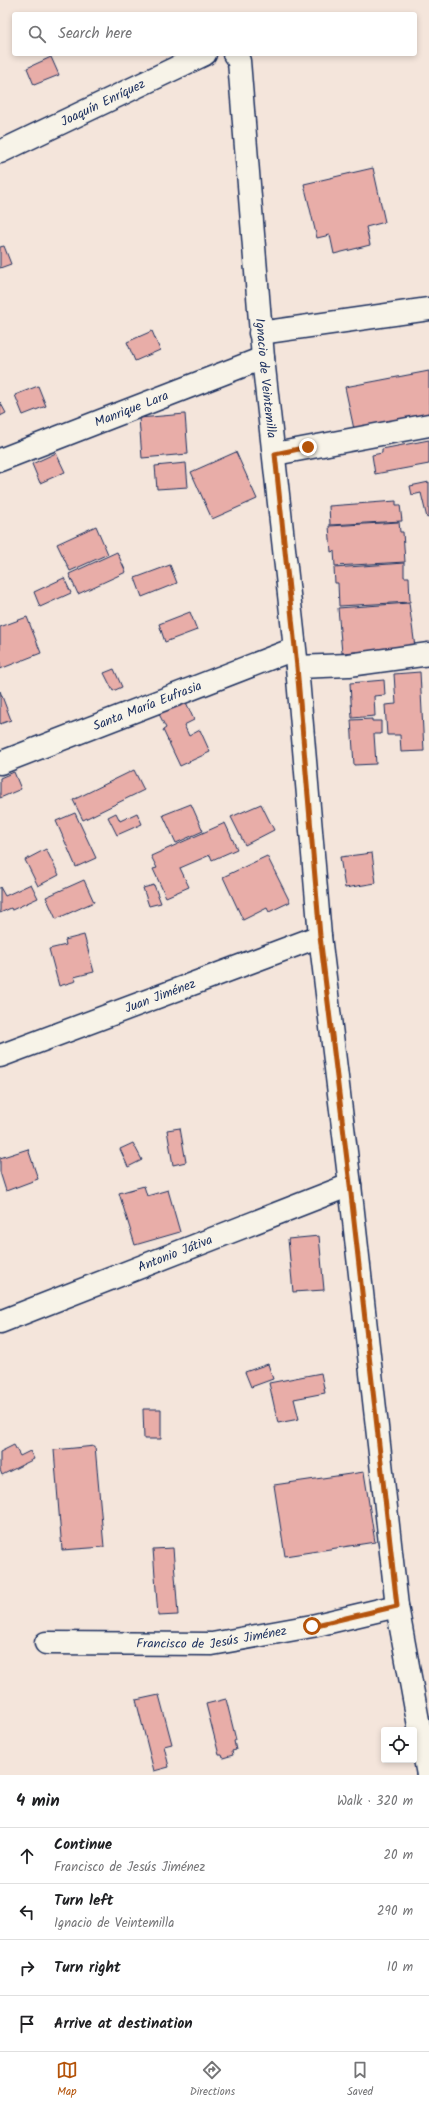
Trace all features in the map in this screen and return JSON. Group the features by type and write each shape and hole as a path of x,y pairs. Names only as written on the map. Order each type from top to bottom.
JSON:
{"street":[{"name":"Joaquín Enríquez","path":"0,152 201,56"},
{"name":"Ignacio de Veintemilla","path":"235,56 239,61 260,332 275,454 296,658 320,936 350,1185 397,1606 428,1775"},
{"path":"260,332 429,309"},
{"name":"Manrique Lara","path":"0,460 263,358"},
{"path":"275,454 429,425"},
{"name":"Santa María Eufrasia","path":"0,763 296,658 349,665 429,654"},
{"name":"Juan Jiménez","path":"0,1056 320,936"},
{"name":"Antonio Játiva","path":"0,1322 350,1185"},
{"name":"Francisco de Jesús Jiménez","path":"46,1643 212,1644 312,1626 397,1606"}],"building":[{"path":"51,57 59,75 34,85 27,68"},
{"path":"373,168 385,222 366,227 370,245 334,254 330,235 317,238 304,184"},
{"path":"4,246 11,264 0,268 0,247"},
{"path":"152,331 160,350 135,361 127,342"},
{"path":"429,371 429,420 355,434 345,387"},
{"path":"38,386 46,406 23,415 15,395"},
{"path":"0,402 6,413 0,416"},
{"path":"185,414 188,454 142,458 139,418"},
{"path":"429,440 429,464 375,474 372,455 382,453 382,449"},
{"path":"236,452 257,499 212,519 191,472"},
{"path":"56,453 65,472 40,483 32,464"},
{"path":"186,463 188,487 157,489 155,466"},
{"path":"429,482 429,517 427,518 421,493 412,495 410,486"},
{"path":"396,501 396,505 400,505 402,521 330,525 329,506"},
{"path":"399,522 400,532 403,532 405,562 335,566 334,551 331,552 329,526"},
{"path":"96,526 108,554 70,571 57,544"},
{"path":"117,552 126,572 78,594 69,574"},
{"path":"404,563 404,577 409,577 410,602 339,606 338,583 335,583 334,568"},
{"path":"170,565 177,583 142,597 135,578"},
{"path":"64,578 71,593 40,607 34,592"},
{"path":"409,603 415,647 342,653 338,608"},
{"path":"190,612 197,630 165,642 159,624"},
{"path":"27,617 41,653 0,669 0,627"},
{"path":"114,669 122,687 113,691 104,673"},
{"path":"420,672 424,751 401,752 400,735 387,735 385,705 396,704 394,674"},
{"path":"384,680 385,695 374,696 375,716 352,718 350,683"},
{"path":"0,691 11,720 0,724"},
{"path":"185,700 194,720 184,725 189,736 200,730 210,752 180,766 163,730 166,728 158,712"},
{"path":"372,719 372,721 381,721 381,734 374,734 376,764 354,765 351,720"},
{"path":"134,770 144,790 83,820 73,800"},
{"path":"14,772 21,789 0,798 0,778"},
{"path":"191,804 203,831 176,843 163,815"},
{"path":"261,804 274,830 245,845 231,817"},
{"path":"75,813 96,858 76,867 56,821"},
{"path":"116,813 120,821 137,813 142,824 117,835 108,817"},
{"path":"225,823 237,849 212,860 210,855 180,868 189,887 166,897 153,869 157,868 151,856"},
{"path":"46,849 59,875 38,886 25,860"},
{"path":"372,853 376,883 345,888 340,857"},
{"path":"267,856 290,902 269,912 267,908 243,920 223,877"},
{"path":"84,880 94,902 56,919 46,897"},
{"path":"31,884 38,898 12,910 11,908 0,913 0,887 5,896"},
{"path":"154,885 161,903 149,906 143,888"},
{"path":"84,935 94,972 74,977 76,981 59,986 49,949 66,945 65,940"},
{"path":"180,1128 186,1162 173,1165 167,1130"},
{"path":"133,1143 142,1160 128,1167 120,1149"},
{"path":"28,1149 38,1179 6,1191 0,1172 0,1158"},
{"path":"144,1186 147,1196 168,1190 180,1232 135,1245 119,1193"},
{"path":"319,1236 324,1290 293,1292 288,1239"},
{"path":"268,1364 273,1379 251,1387 245,1372"},
{"path":"321,1373 325,1393 294,1399 299,1419 278,1423 269,1383"},
{"path":"143,1409 161,1409 161,1439 144,1439"},
{"path":"14,1445 20,1456 30,1451 34,1459 2,1475 0,1470 0,1452"},
{"path":"95,1446 104,1547 62,1550 54,1450"},
{"path":"364,1472 375,1542 285,1556 274,1485"},
{"path":"173,1548 178,1615 158,1616 153,1549"},
{"path":"159,1695 172,1744 164,1746 169,1767 154,1771 136,1700"},
{"path":"226,1699 236,1740 234,1741 236,1750 232,1751 233,1755 223,1758 222,1755 219,1755 206,1704"}],"route":[{"path":"308,447 275,454 297,667 320,936 350,1185 397,1606 312,1626"}]}
